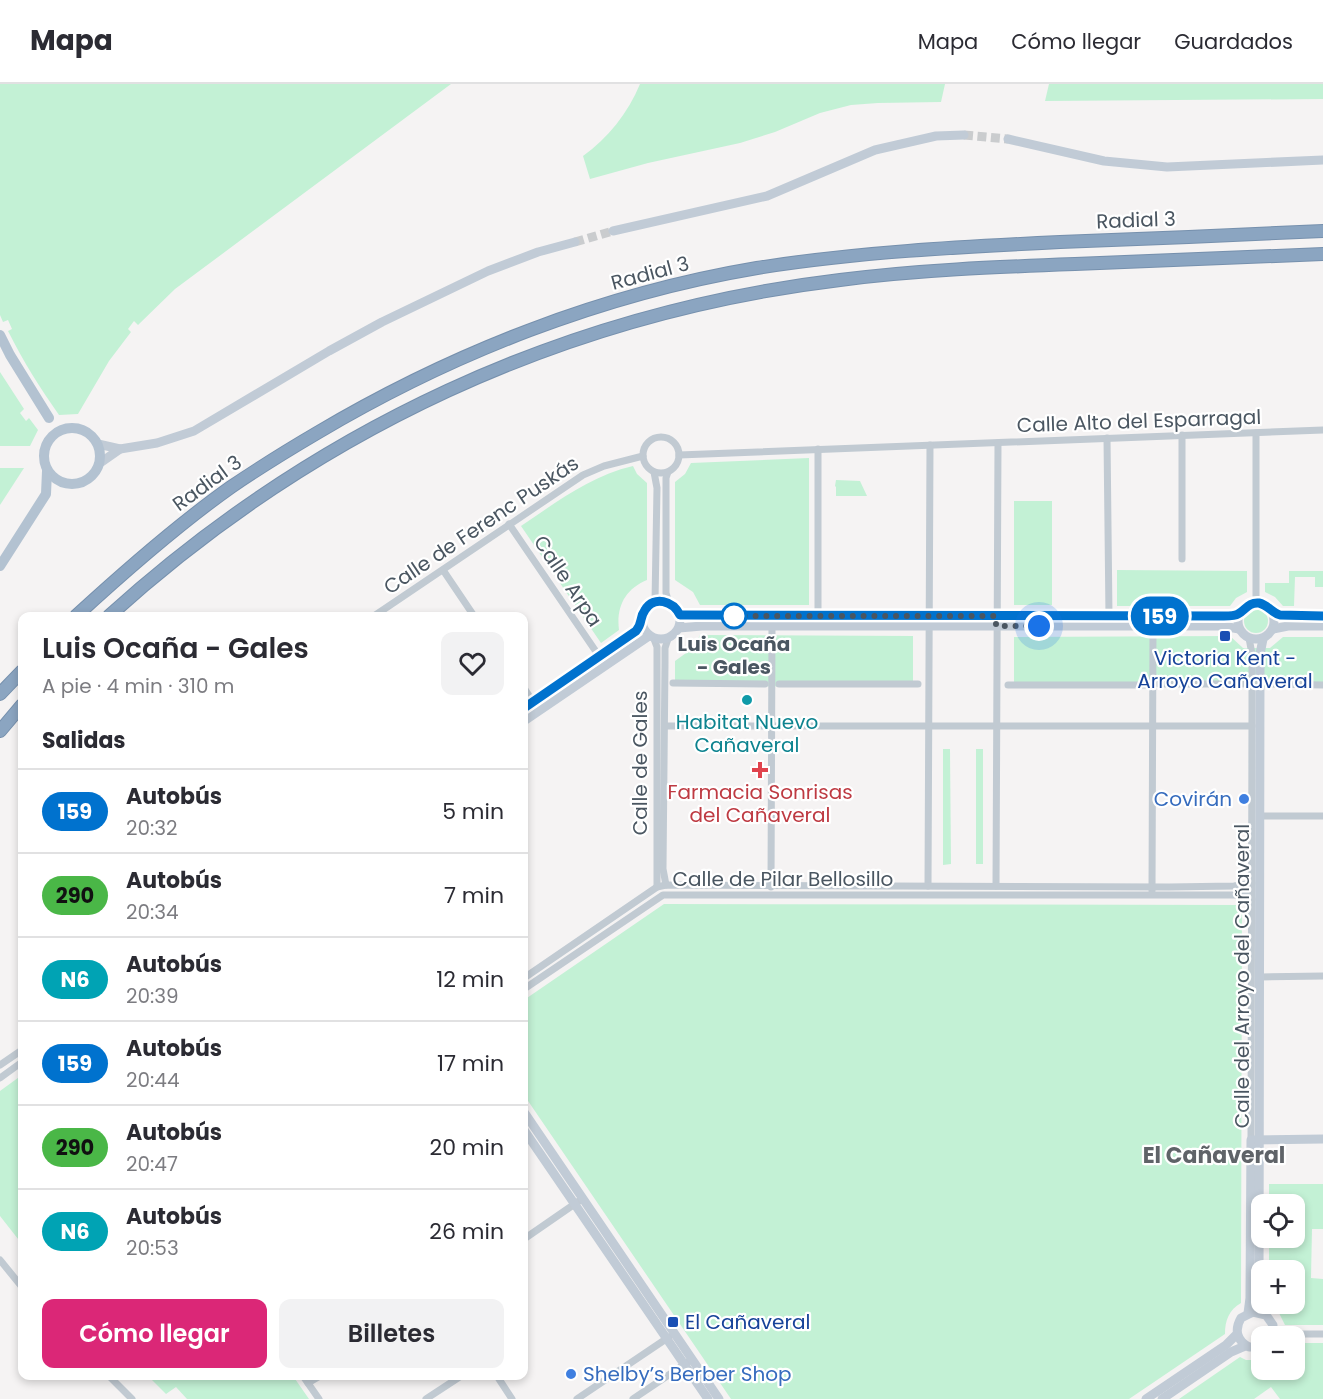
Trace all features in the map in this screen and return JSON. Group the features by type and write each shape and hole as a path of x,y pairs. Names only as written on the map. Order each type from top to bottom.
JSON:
{"highway":[{"name":"Radial 3","path":"80,612 122,574 222,494 297,445 418,378 487,347 559,319 695,281 755,269 879,252 1323,231"},
{"name":"Radial 3","path":"113,612 216,527 298,471 371,429 437,395 522,358 589,333 702,303 840,280 1000,267 1323,254"},
{"path":"0,694 18,675"},
{"path":"0,731 18,710"}],"main road":[{"path":"613,231 767,196 875,150 936,136 964,135"},
{"path":"1008,139 1104,161 1167,167 1323,160"},
{"path":"0,335 49,418 68,428 85,431 98,444 120,449 157,444 194,431 391,317 488,271 538,252 575,242"},
{"path":"0,566 46,494 47,471 43,456 48,441 49,418"},
{"path":"48,441 60,430 68,428"},
{"path":"47,471 59,482 76,485 85,482 97,471 100,463 98,444"},
{"path":"100,463 120,449"},
{"path":"46,494 67,484"},
{"path":"528,705 636,631 642,625 644,610 655,602 669,603 675,607 680,615 679,628"},
{"path":"1239,629 1240,614 1248,605 1256,603 1264,605 1273,613 1275,618 1273,629"},
{"path":"1273,613 1288,616 1323,616"},
{"path":"996,621 1240,614"},
{"path":"680,615 818,616 930,621"},
{"path":"528,718 651,637 668,639 679,628 688,626 996,621 1224,626 1239,629 1249,638 1263,639 1273,629 1288,626 1323,626"},
{"path":"642,625 651,637"},
{"name":"Calle del Arroyo del Cañaveral","path":"1258,1260 1255,1140 1261,976 1260,654 1263,639"},
{"path":"528,1118 583,1198 708,1399"},
{"path":"528,1136 574,1204 670,1336"},
{"path":"1147,1399 1226,1345 1237,1334 1239,1321 1248,1313 1255,1140 1323,1139"},
{"path":"1263,1314 1269,1318 1271,1326"},
{"path":"1237,1334 1245,1346"},
{"path":"1162,1399 1231,1352 1245,1346 1251,1347"},
{"path":"687,1362 719,1399"}],"street":[{"name":"Calle Alto del Esparragal","path":"930,445 1323,430"},
{"path":"1256,433 1256,603"},
{"path":"1182,435 1182,559"},
{"path":"668,472 654,472 646,466 643,456 650,441 661,437 671,441 675,444 679,455 676,465 668,472 665,488 666,578 669,603"},
{"path":"1107,438 1109,616"},
{"path":"996,886 998,443"},
{"path":"679,455 930,445 928,886"},
{"path":"818,449 818,616"},
{"name":"Calle de Ferenc Puskás","path":"383,612 583,475 643,456"},
{"path":"654,472 657,488 655,602"},
{"name":"Calle Arpa","path":"509,524 599,656"},
{"path":"443,570 471,612"},
{"path":"771,895 772,626"},
{"path":"1152,896 1153,626"},
{"name":"Calle de Gales","path":"651,637 657,647 657,887"},
{"name":"Calle del Arroyo del Cañaveral","path":"1249,638 1252,654 1255,1140"},
{"name":"Calle de Gales","path":"666,885 663,869 665,648 668,639"},
{"path":"673,683 765,684"},
{"path":"779,684 918,684"},
{"path":"1159,684 1244,684"},
{"path":"1268,684 1323,685"},
{"path":"1008,685 1145,685"},
{"path":"528,694 533,702"},
{"path":"665,726 1252,726"},
{"path":"1260,816 1323,816"},
{"name":"Calle de Pilar Bellosillo","path":"528,975 657,887 666,885 1234,886 1252,883"},
{"name":"Calle de Pilar Bellosillo","path":"528,986 663,895 1248,895 1252,899"},
{"path":"1261,976 1323,976"},
{"path":"0,1065 18,1053"},
{"path":"0,1078 18,1065"},
{"path":"528,1236 583,1198"},
{"path":"0,1260 18,1282"},
{"path":"1305,1335 1323,1335"},
{"path":"577,1399 670,1336"},
{"path":"633,1399 687,1362"},
{"path":"113,1380 132,1399"},
{"path":"306,1380 319,1399"},
{"path":"308,1383 313,1380"},
{"path":"426,1399 455,1380"},
{"path":"500,1380 512,1399"}],"green space":[{"path":"0,84 451,84 175,289 138,325 134,321 128,329 131,332 109,361 78,414 59,415 32,374 8,331 12,329 8,320 3,322 0,315"},
{"path":"640,84 945,84 941,102 851,105 820,113 775,132 740,143 648,163 590,179 583,156 616,124 630,105"},
{"path":"1049,84 1323,84 1323,99 1045,101"},
{"path":"0,372 24,409 20,413 26,421 29,418 38,430 30,446 0,446"},
{"path":"809,458 809,605 700,605 693,592 675,580 675,482 685,474 691,463"},
{"path":"633,466 637,474 647,483 647,580 633,588 628,594 619,614 619,630 601,643 521,526 588,483 617,470"},
{"path":"0,468 24,468 0,505"},
{"path":"836,480 860,481 867,496 836,496"},
{"path":"1014,501 1052,501 1052,605 1014,605"},
{"path":"1117,570 1247,571 1247,592 1236,598 1230,606 1117,606"},
{"path":"1289,571 1323,571 1323,587 1315,587 1315,577 1295,577 1294,606 1283,606 1275,597 1265,592 1265,583 1289,583"},
{"path":"1256,609 1261,610 1267,616 1267,626 1261,632 1256,633 1251,632 1245,626 1244,621 1245,616 1251,610"},
{"path":"700,635 913,636 913,687 675,686 675,661 693,648"},
{"path":"1230,636 1243,648 1270,648 1283,637 1323,637 1323,687 1014,686 1014,637"},
{"path":"943,749 950,749 951,864 943,865"},
{"path":"976,749 983,749 983,864 976,864"},
{"path":"664,904 1242,905 1241,1303 1233,1309 1229,1316 1225,1334 1129,1399 731,1399 528,1101 528,997"},
{"path":"18,1078 18,1239 0,1216 0,1091"},
{"path":"1269,1184 1323,1184 1323,1229 1312,1229 1311,1278 1323,1279 1323,1325 1285,1325 1280,1314 1305,1314 1305,1260 1269,1260 1269,1248 1305,1248 1305,1194 1269,1194"},
{"path":"1305,1343 1323,1343 1323,1399 1280,1399 1271,1387 1254,1399 1179,1399 1240,1357 1251,1360 1251,1380 1305,1380"},
{"path":"152,1380 296,1380 309,1399 187,1399 176,1387 166,1394"}],"tunnel":[{"path":"964,135 1008,139"},
{"path":"575,242 613,231"}],"bus line":[{"name":"159","path":"528,705 636,631 642,625 644,610 660,601 675,607 680,615 1224,616 1240,614 1248,605 1260,603 1273,613 1280,615 1323,616"}],"place":[{"name":"Luis Ocaña - Gales","path":"734,616"},
{"name":"Victoria Kent - Arroyo Cañaveral","path":"1225,636"},
{"name":"Habitat Nuevo Cañaveral","path":"747,700"},
{"name":"Farmacia Sonrisas del Cañaveral","path":"760,770"},
{"name":"Covirán","path":"1244,799"},
{"name":"El Cañaveral","path":"673,1322"},
{"name":"Shelby’s Berber Shop","path":"571,1374"}],"district":[{"name":"El Cañaveral","path":"1214,1155"}],"route":[{"path":"734,616 996,616 996,626 1039,626"}]}
